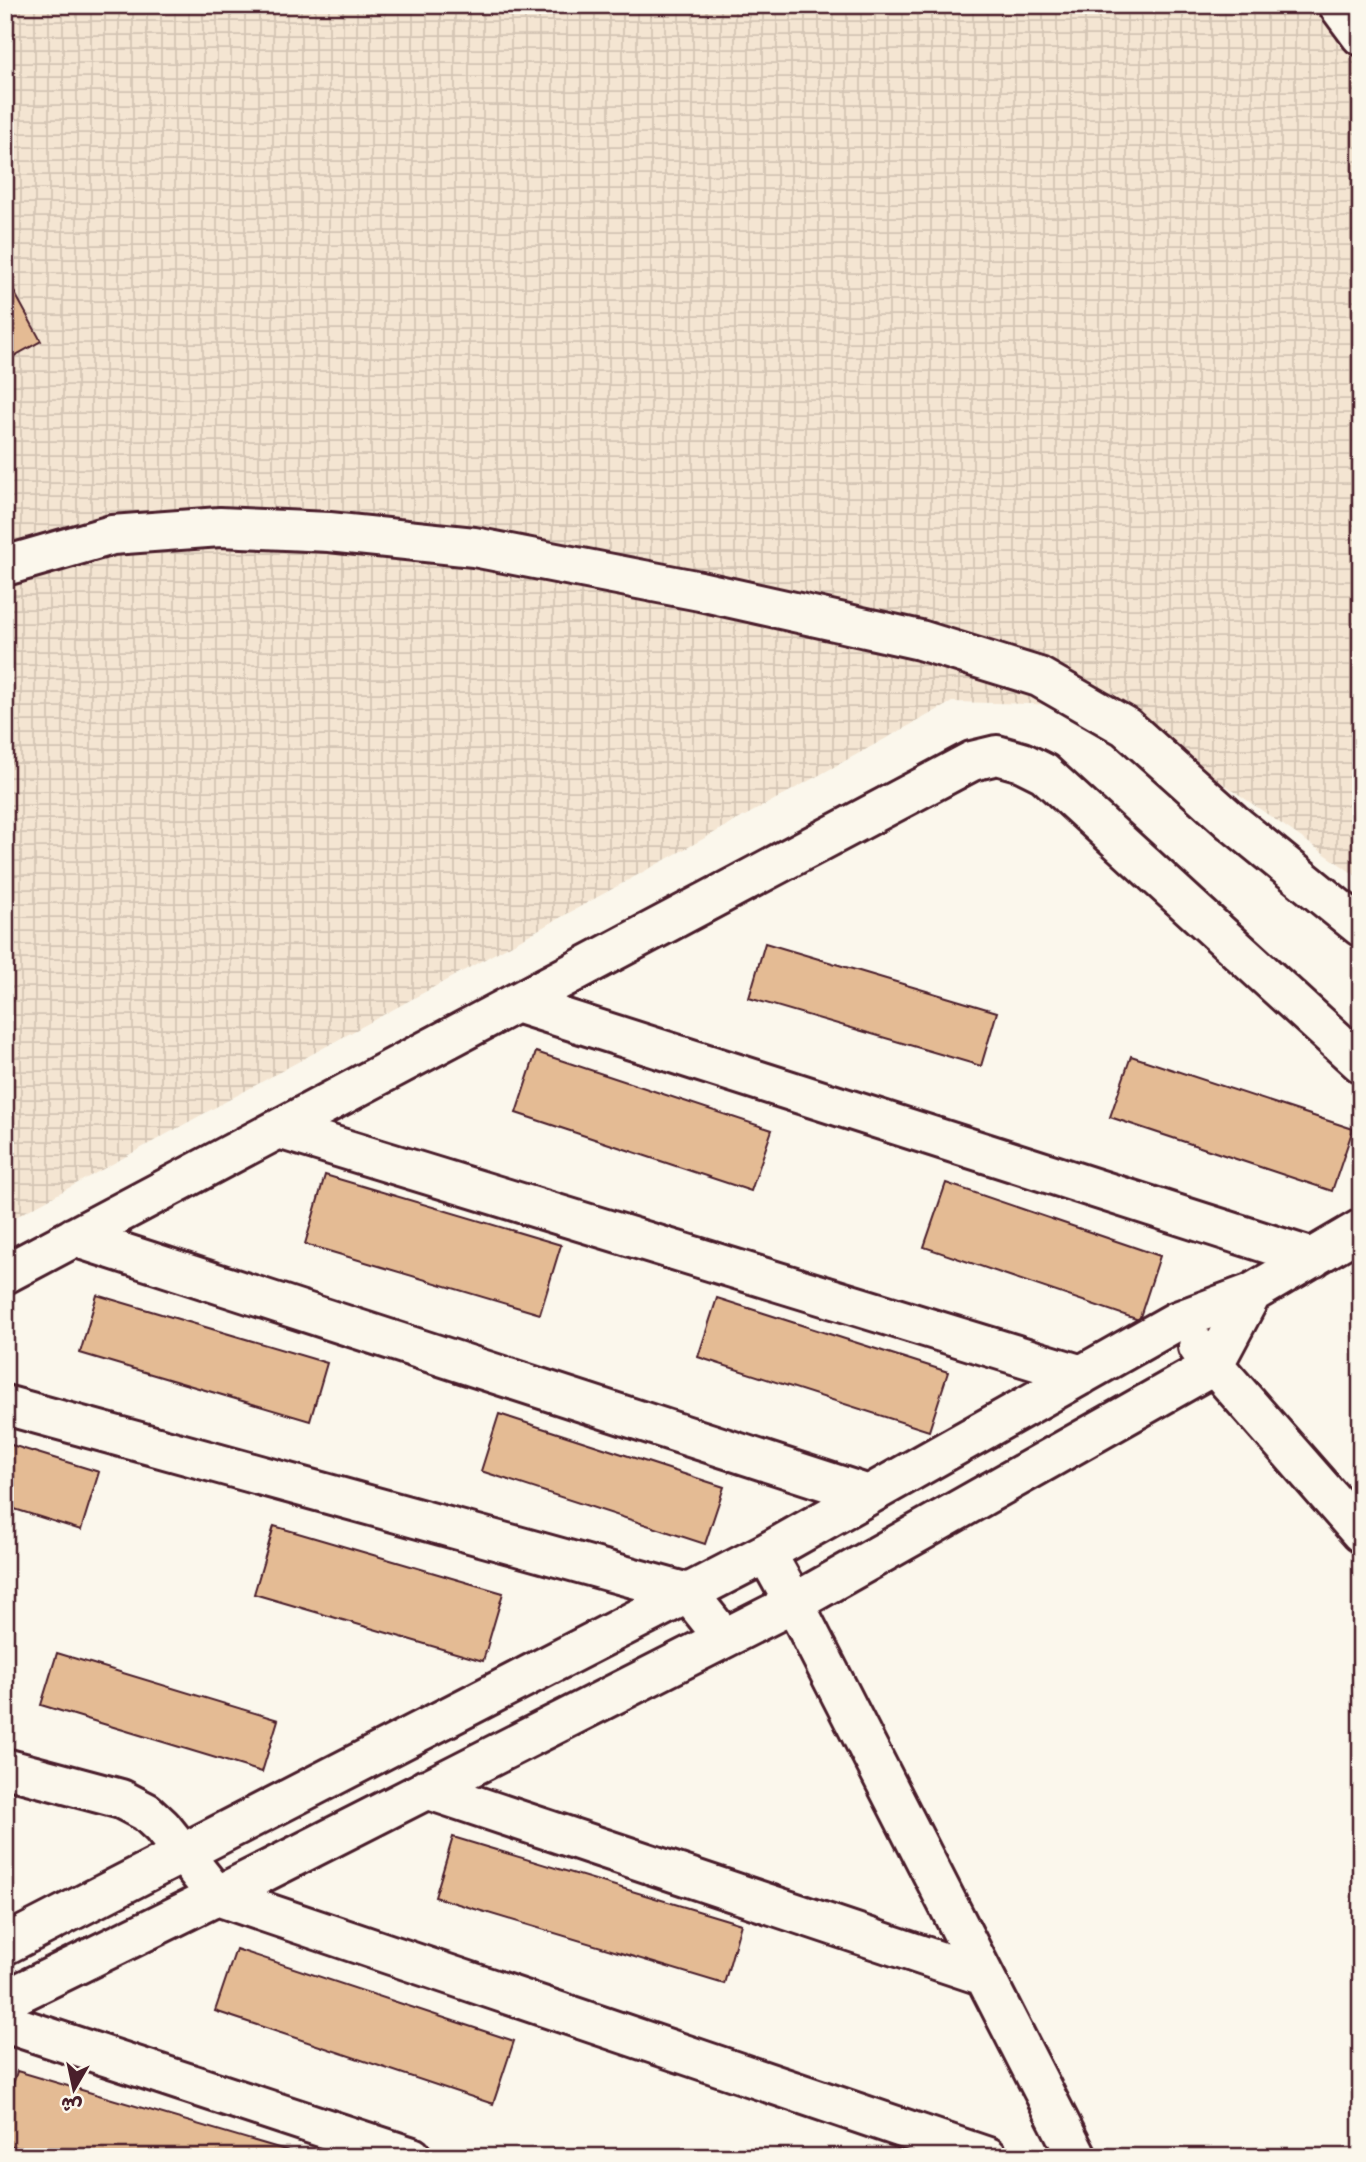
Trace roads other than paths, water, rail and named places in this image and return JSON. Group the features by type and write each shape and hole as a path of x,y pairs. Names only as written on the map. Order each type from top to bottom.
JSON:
{"lane":[{"path":"1338,5 1361,36"},
{"path":"5,566 112,535 220,527 329,532 474,547 700,591 920,640 1039,677 1126,727 1231,822 1361,927"},
{"path":"5,1274 972,761 997,755 1023,762 1044,774 1361,1063"},
{"path":"516,1003 1313,1258"},
{"path":"279,1129 1082,1375"},
{"path":"5,1945 766,1553 1177,1321 1252,1293 1361,1229"},
{"path":"75,1237 869,1495"},
{"path":"5,2000 217,1896 794,1603 1213,1366 1252,1293"},
{"path":"1177,1321 1213,1366 1361,1533"},
{"path":"5,1405 688,1593 724,1639"},
{"path":"766,1553 1077,2157"},
{"path":"5,1768 121,1799 146,1812 162,1826 217,1896 988,2157"},
{"path":"426,1789 984,1976"},
{"path":"5,2023 412,2157"}]}
